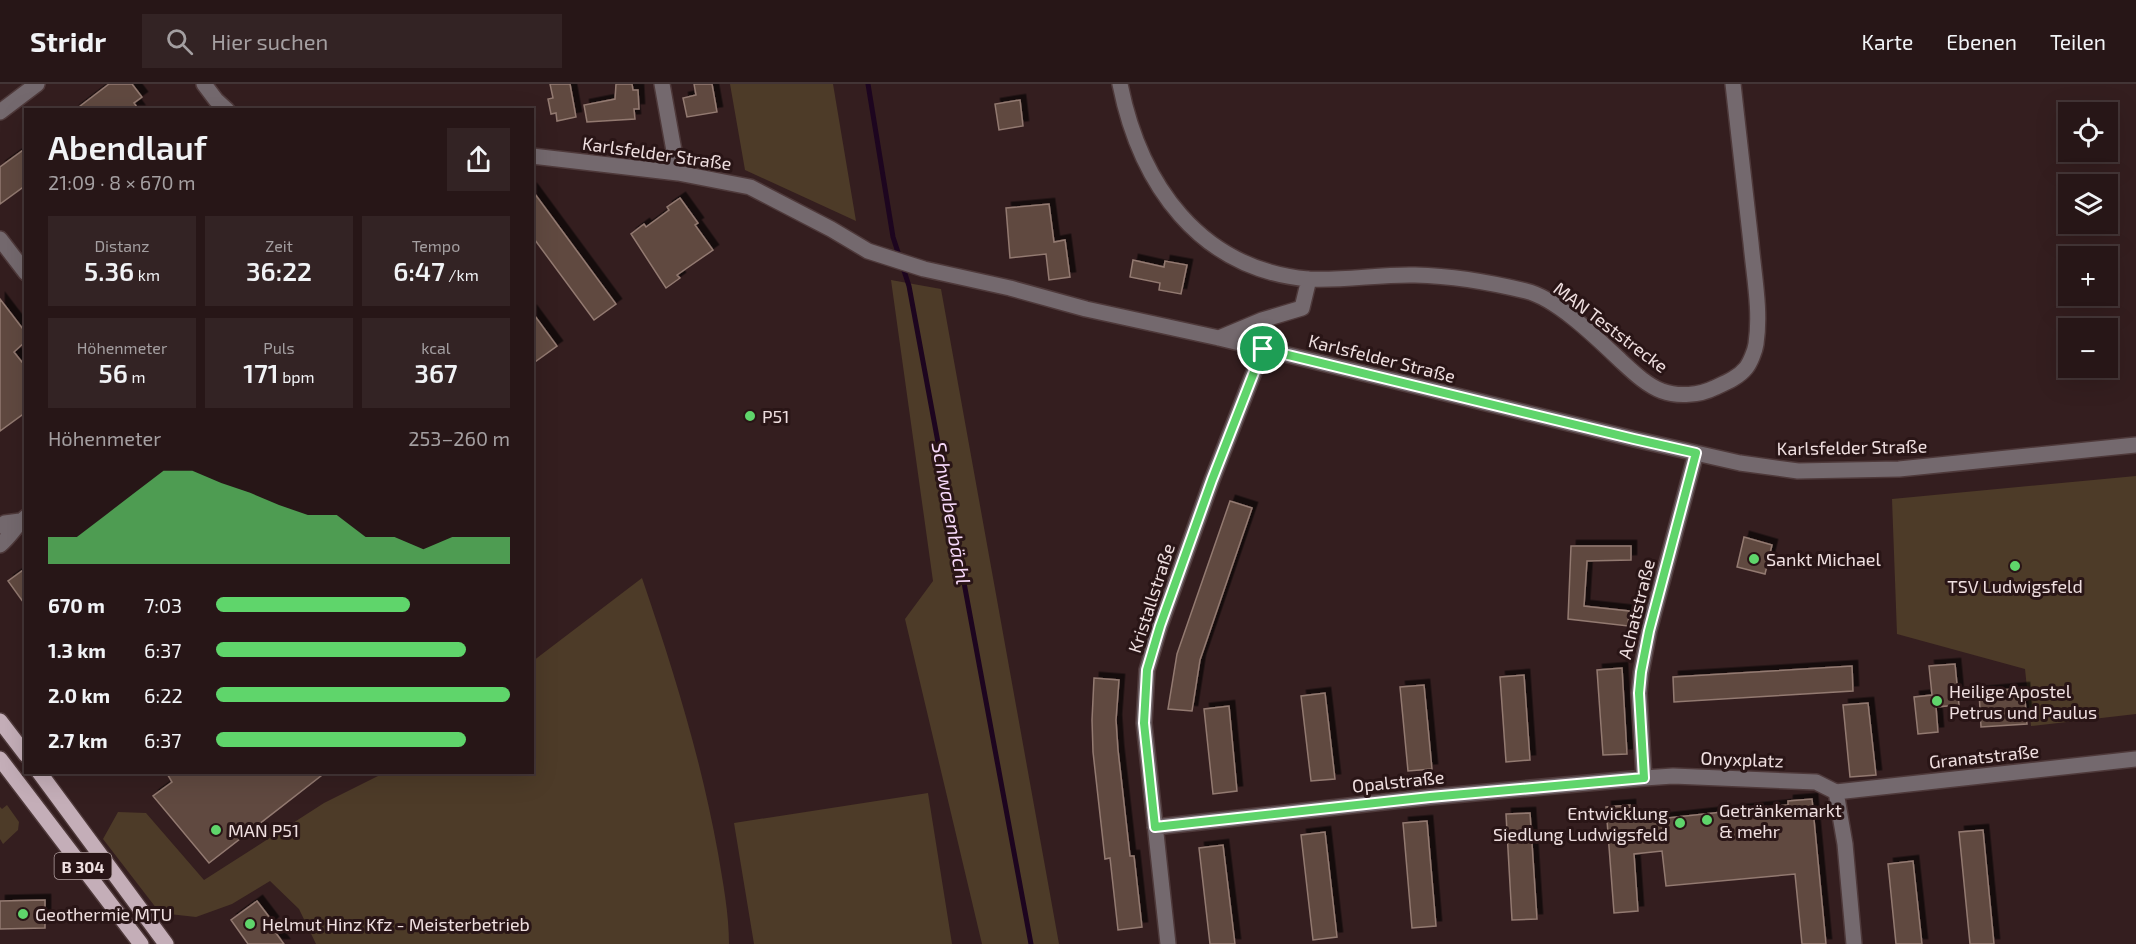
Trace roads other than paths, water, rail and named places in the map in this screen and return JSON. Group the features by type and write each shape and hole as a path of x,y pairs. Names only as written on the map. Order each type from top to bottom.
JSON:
{"main road":[{"path":"0,721 24,751"},
{"name":"B 304","path":"0,759 141,944"},
{"name":"B 304","path":"40,774 166,944"}],"street":[{"path":"0,112 37,84"},
{"path":"204,84 225,108"},
{"path":"662,84 678,173"},
{"name":"MAN Teststrecke","path":"1120,84 1126,113 1150,172 1176,211 1210,244 1253,267 1309,279 1414,275 1487,281 1531,292 1553,304 1595,337 1635,374 1662,391 1685,394 1708,391 1730,381 1746,368 1756,346 1756,287 1733,84"},
{"name":"Karlsfelder Straße","path":"534,156 678,173 750,187 868,251 924,269 1740,463 1798,471 1899,469 2136,445"},
{"path":"0,239 24,270"},
{"path":"1220,338 1262,320 1302,308 1309,279"},
{"name":"Kristallstraße","path":"1168,944 1144,723 1147,670 1188,548 1263,349"},
{"name":"Achatstraße","path":"1644,778 1639,693 1641,672 1649,631 1696,453"},
{"path":"0,526 23,519"},
{"path":"0,545 11,536 23,519"},
{"name":"Granatstraße","path":"1836,792 2136,759"},
{"name":"Opalstraße","path":"1155,827 1430,797 1644,778"},
{"name":"Onyxplatz","path":"1644,778 1807,781 1816,782 1836,792"},
{"path":"1836,792 1845,844 1854,944"}],"waterway":[{"name":"Schwabenbächl","path":"868,84 893,237 909,286 1031,944"}],"place":[{"name":"P51","path":"750,416"},
{"name":"Sankt Michael","path":"1754,559"},
{"name":"TSV Ludwigsfeld","path":"2015,566"},
{"name":"Heilige Apostel Petrus und Paulus","path":"1937,701"},
{"name":"Getränkemarkt & mehr","path":"1707,820"},
{"name":"Entwicklung Siedlung Ludwigsfeld","path":"1680,823"},
{"name":"MAN P51","path":"216,830"},
{"name":"Geothermie MTU","path":"23,914"},
{"name":"Helmut Hinz Kfz - Meisterbetrieb","path":"250,924"}]}
